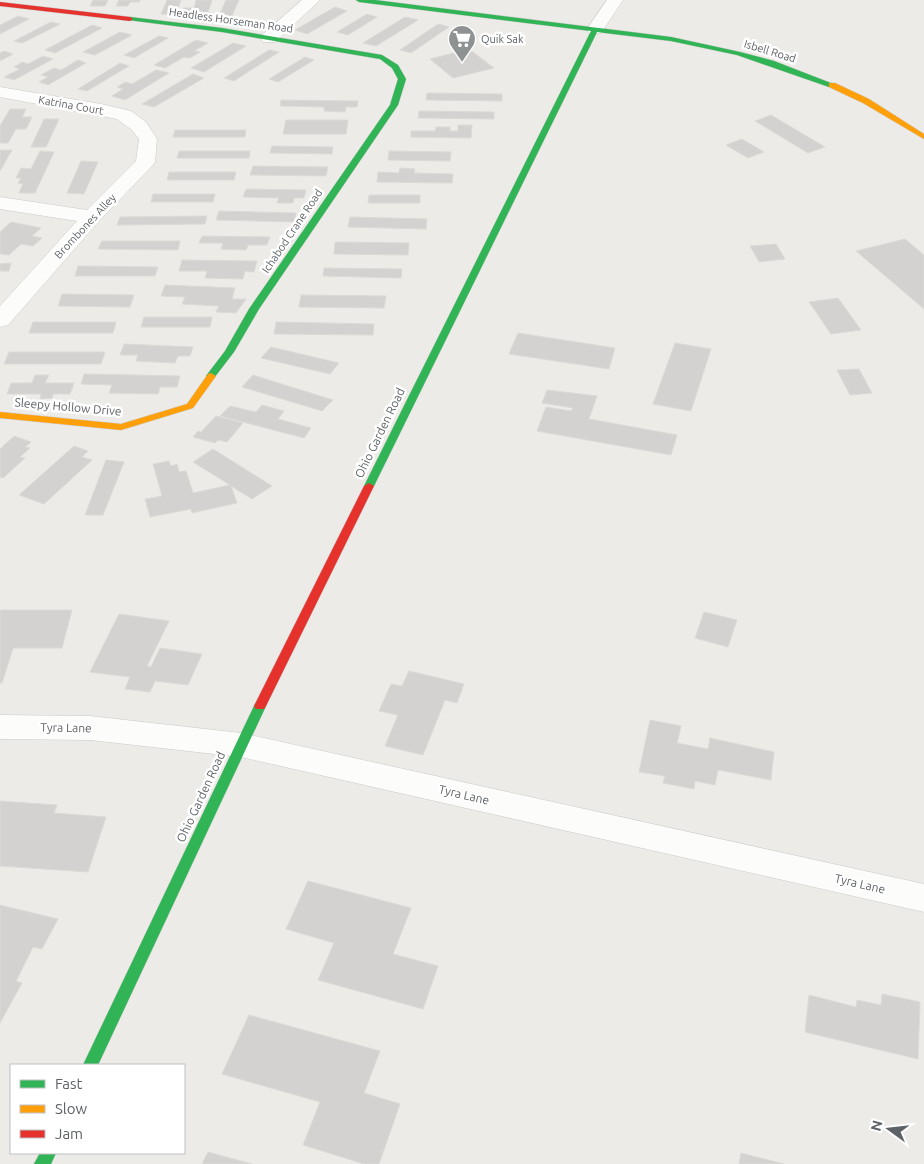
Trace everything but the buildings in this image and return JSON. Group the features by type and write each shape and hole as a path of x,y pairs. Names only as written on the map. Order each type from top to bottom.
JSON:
{"street":[{"path":"269,38 312,0"},
{"path":"359,0 595,29 615,0"},
{"name":"Headless Horseman Road","path":"0,4 222,30 382,57 395,67"},
{"path":"504,18 531,27 550,37"},
{"name":"Ohio Garden Road","path":"90,1064 240,745 574,62 595,29"},
{"name":"Isbell Road","path":"595,29 671,39 777,65 829,84 899,119 924,137"},
{"name":"Ichabod Crane Road","path":"190,406 229,352 254,309 394,105 402,79 395,67"},
{"name":"Katrina Court","path":"0,92 101,109 124,115 139,126"},
{"name":"Brombones Alley","path":"0,320 92,217 145,162 148,139 139,126"},
{"path":"0,203 92,217"},
{"name":"Sleepy Hollow Drive","path":"0,415 121,427 190,406"},
{"name":"Tyra Lane","path":"0,727 90,728 240,745 924,898"}],"traffic: fast":[{"path":"359,0 671,39 738,53 832,85"},
{"path":"130,19 222,30 382,57 395,67 402,79 394,105 254,309 229,352 211,376"},
{"path":"369,486 595,29"},
{"path":"90,1064 260,706"},
{"path":"42,1164 47,1154"}],"traffic: slow":[{"path":"832,85 866,101 924,137"},
{"path":"0,415 121,427 190,406 211,376"}],"traffic: jam":[{"path":"0,4 130,19"},
{"path":"260,706 369,486"}],"place":[{"name":"Quik Sak","path":"462,63"}]}
